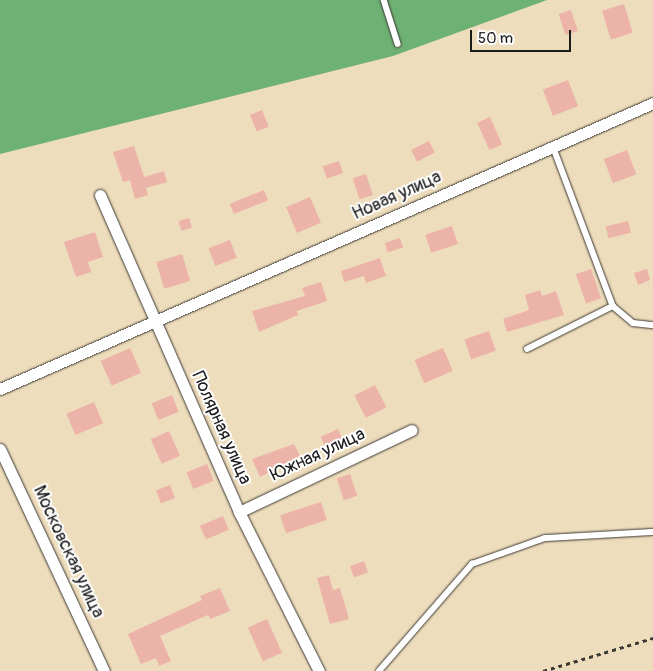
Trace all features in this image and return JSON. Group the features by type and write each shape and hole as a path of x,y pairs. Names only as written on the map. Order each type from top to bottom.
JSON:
{"street":[{"name":"Новая улица","path":"0,389 653,103"},
{"name":"Полярная улица","path":"100,195 239,512 319,671"},
{"name":"Южная улица","path":"239,512 412,430"},
{"name":"Московская улица","path":"0,449 104,671"}],"lane":[{"path":"384,0 398,44"},
{"path":"553,146 613,306 633,323 653,325"},
{"path":"527,349 613,306"},
{"path":"379,671 472,564 545,538 653,532"}],"path":[{"path":"543,671 653,638"}],"green space":[{"path":"0,0 547,0 393,56 0,154"}],"building":[{"path":"624,4 633,33 611,39 602,11"},
{"path":"571,10 578,31 565,35 559,14"},
{"path":"568,80 578,106 553,116 543,90"},
{"path":"262,110 269,127 257,132 250,115"},
{"path":"490,117 502,144 489,150 477,123"},
{"path":"429,141 435,153 417,162 411,150"},
{"path":"134,146 144,177 164,171 167,182 146,188 148,195 135,199 130,180 123,182 113,152"},
{"path":"627,150 636,174 613,183 604,159"},
{"path":"339,161 343,173 327,179 323,166"},
{"path":"366,174 373,195 359,199 353,178"},
{"path":"264,190 268,200 234,214 230,204"},
{"path":"310,197 321,223 297,233 286,207"},
{"path":"189,218 192,228 181,231 178,221"},
{"path":"628,221 631,233 609,238 606,227"},
{"path":"452,226 458,244 431,253 425,235"},
{"path":"95,232 103,257 88,262 91,272 76,277 64,242"},
{"path":"400,238 403,248 388,252 385,243"},
{"path":"230,240 237,258 215,266 209,248"},
{"path":"182,254 190,281 164,289 156,262"},
{"path":"380,258 386,276 366,283 364,276 344,282 341,271"},
{"path":"591,269 601,298 586,304 576,274"},
{"path":"647,269 650,280 638,285 634,273"},
{"path":"321,282 327,301 297,311 298,315 259,332 252,311 305,296 302,288"},
{"path":"540,290 542,296 556,291 564,315 507,332 503,319 529,310 525,295"},
{"path":"489,331 496,351 471,359 464,339"},
{"path":"130,348 141,373 112,386 101,361"},
{"path":"443,348 453,371 424,383 414,360"},
{"path":"375,385 386,407 366,418 355,395"},
{"path":"172,395 179,412 158,420 152,403"},
{"path":"94,402 103,423 75,435 66,414"},
{"path":"338,429 345,445 328,452 321,437"},
{"path":"169,431 180,456 162,464 151,439"},
{"path":"294,444 300,456 260,477 252,459"},
{"path":"207,464 214,481 193,489 187,472"},
{"path":"350,474 357,496 344,500 337,478"},
{"path":"170,485 175,498 161,503 156,490"},
{"path":"321,502 327,520 286,533 280,515"},
{"path":"223,516 229,530 206,540 200,526"},
{"path":"364,561 368,572 354,577 350,566"},
{"path":"329,575 333,590 340,588 349,619 330,624 317,578"},
{"path":"220,588 230,611 210,619 208,615 160,636 171,661 159,666 156,658 141,664 128,634 202,600 200,596"},
{"path":"267,619 282,653 263,661 248,628"}]}
